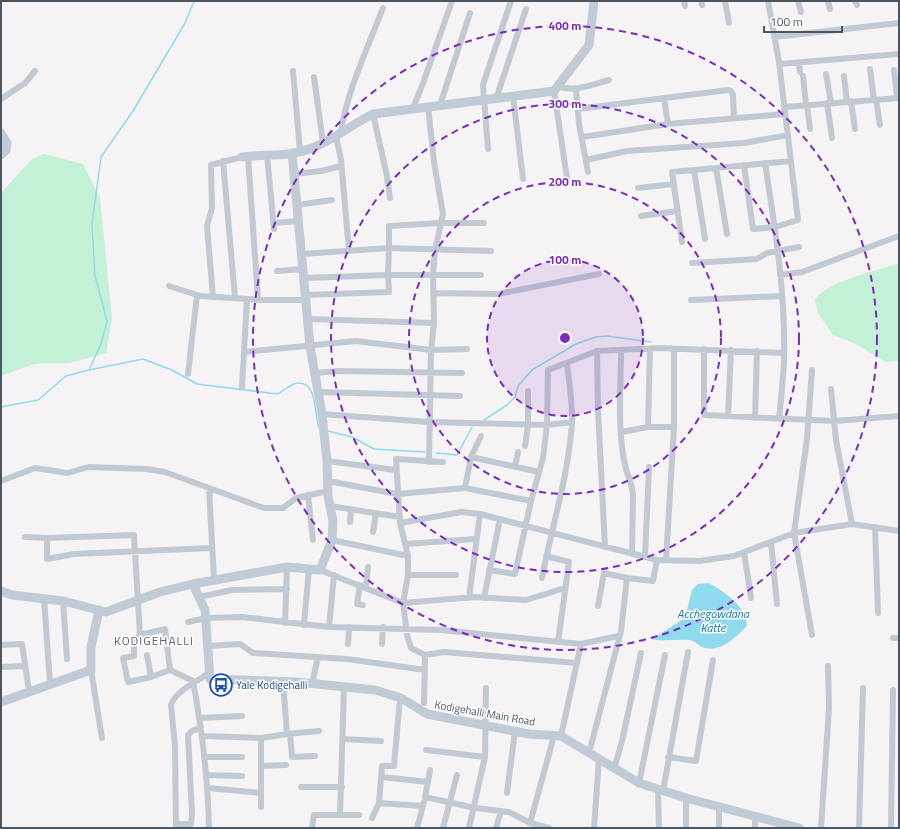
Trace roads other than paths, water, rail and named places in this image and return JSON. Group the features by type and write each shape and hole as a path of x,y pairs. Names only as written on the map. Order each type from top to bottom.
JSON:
{"street":[{"path":"413,108 452,1"},
{"path":"488,149 483,85 511,1"},
{"path":"567,178 556,88 589,46 594,1"},
{"path":"725,1 729,23"},
{"path":"744,165 753,229 775,227 798,220 786,114 768,1"},
{"path":"798,1 801,12"},
{"path":"828,1 830,9"},
{"path":"349,251 338,134 351,92 383,8"},
{"path":"496,99 526,9"},
{"path":"440,105 470,13"},
{"path":"774,37 899,23"},
{"path":"779,64 899,54"},
{"path":"799,63 810,129"},
{"path":"870,69 880,125"},
{"path":"785,107 898,98 894,70"},
{"path":"1,99 25,83 35,71"},
{"path":"292,71 296,152 294,174 305,297 310,346 322,414 330,506 333,521 332,540 320,570"},
{"path":"826,74 832,138"},
{"path":"844,76 855,130"},
{"path":"314,77 323,143"},
{"path":"214,297 207,226 212,208 211,165 245,156 296,152 311,149 373,114 428,106 496,99 556,88 576,88 609,80"},
{"path":"576,88 588,172"},
{"path":"578,109 731,91 733,95 734,118"},
{"path":"513,96 523,179"},
{"path":"664,98 668,124"},
{"path":"428,106 434,162 443,214 435,250 433,274 434,322 431,350 429,462"},
{"path":"373,114 387,176 390,198"},
{"path":"582,137 668,124 786,114"},
{"path":"1,133 7,143 6,150 1,155"},
{"path":"586,160 627,151 744,143 788,136"},
{"path":"267,155 274,226 299,221"},
{"path":"245,156 258,299"},
{"path":"223,161 235,297"},
{"path":"682,242 672,172 791,161"},
{"path":"765,163 775,227 782,296 784,353 779,419"},
{"path":"294,174 320,171 341,166"},
{"path":"716,168 727,234"},
{"path":"694,170 705,239"},
{"path":"638,188 674,184"},
{"path":"297,205 332,200"},
{"path":"641,216 678,211"},
{"path":"169,286 197,295 247,299 389,292 389,226 441,223 484,224"},
{"path":"780,275 802,272 899,236"},
{"path":"692,263 757,259 767,253 799,247"},
{"path":"302,254 389,248 491,251"},
{"path":"277,270 304,274 481,275"},
{"path":"433,293 498,294 599,274"},
{"path":"188,374 197,295"},
{"path":"691,300 782,296"},
{"path":"242,387 247,299"},
{"path":"308,319 434,322"},
{"path":"244,352 356,340 431,350 467,349"},
{"path":"648,427 650,349"},
{"path":"666,560 674,427 674,349"},
{"path":"490,570 515,574 527,526 531,501 543,458 547,425 548,370 597,351 704,349 784,353"},
{"path":"704,349 704,415 834,421 899,416"},
{"path":"728,416 731,350"},
{"path":"597,351 598,410 605,547"},
{"path":"620,351 621,432 625,465 632,486 632,554"},
{"path":"755,418 757,351"},
{"path":"542,578 551,533 565,478 572,422 567,363"},
{"path":"812,370 802,483 794,533 812,635"},
{"path":"314,373 339,371 462,373"},
{"path":"830,389 843,482 852,524"},
{"path":"525,446 528,426 528,391"},
{"path":"318,392 460,396"},
{"path":"322,414 429,422 528,426 572,422"},
{"path":"621,432 648,427 674,427"},
{"path":"466,488 471,457 481,436"},
{"path":"515,466 518,452"},
{"path":"471,457 539,472"},
{"path":"444,462 396,459 397,494 400,520 408,556 408,575 403,603 406,628 411,648 425,655 444,652 577,663"},
{"path":"327,461 396,470"},
{"path":"1,481 35,468 68,473 88,467 165,472 264,508 284,508 296,498 308,495 328,486 397,494 466,488 531,501"},
{"path":"645,557 648,467"},
{"path":"209,488 211,548 214,579"},
{"path":"308,495 313,540"},
{"path":"330,506 400,520 461,512 480,514 657,560 699,561 734,556 794,533 852,524 899,531"},
{"path":"350,522 351,510"},
{"path":"374,532 376,514"},
{"path":"469,598 475,539 480,514"},
{"path":"484,598 500,519"},
{"path":"875,527 878,613"},
{"path":"25,537 47,538 134,536 136,600 140,636"},
{"path":"47,538 47,559 74,554 134,553 211,548"},
{"path":"406,544 475,539"},
{"path":"332,540 408,556"},
{"path":"771,542 777,604"},
{"path":"744,552 751,598"},
{"path":"546,556 569,562 558,642"},
{"path":"598,606 604,573 627,578 653,581 657,560"},
{"path":"1,591 12,594 63,601 106,612 160,592 214,579 287,567 320,570 403,603 469,598 526,600 565,588"},
{"path":"285,623 287,567"},
{"path":"363,605 357,604 368,567"},
{"path":"304,625 309,568"},
{"path":"329,627 334,575"},
{"path":"408,575 456,575"},
{"path":"589,754 618,636 621,631 627,578"},
{"path":"170,670 165,629 140,636 134,641 134,656 123,658 128,682 151,677 170,670 193,681 200,680 210,672 205,610 193,584"},
{"path":"199,597 232,590 287,589"},
{"path":"44,598 50,684"},
{"path":"63,601 67,659"},
{"path":"99,610 91,647 91,670 102,738"},
{"path":"188,622 206,618 242,617 329,627 349,626 441,630 581,644 618,636"},
{"path":"348,644 349,626"},
{"path":"382,644 383,627"},
{"path":"1,644 22,644 24,666 29,691"},
{"path":"208,646 240,644 253,653 318,657 425,670"},
{"path":"522,828 528,822 558,736 581,644"},
{"path":"659,828 661,790 688,652"},
{"path":"614,769 622,741 641,653"},
{"path":"147,655 151,677"},
{"path":"424,703 425,655"},
{"path":"639,783 665,655"},
{"path":"312,684 318,657"},
{"path":"668,757 696,761 713,660"},
{"path":"1,667 24,666"},
{"path":"821,828 829,708 828,666"},
{"path":"1,702 91,670"},
{"name":"Kodigehalli Main Road","path":"210,672 210,679 283,682 375,690 400,698 427,714 485,726 558,736 639,783 686,798 799,828"},
{"path":"193,681 207,775 208,828"},
{"path":"193,681 171,705 175,746 176,826 191,824 192,813 188,735 192,731 201,727"},
{"path":"283,682 288,734 292,757 315,756"},
{"path":"340,815 344,688"},
{"path":"469,828 475,808 485,757 486,688"},
{"path":"859,828 863,688"},
{"path":"891,828 893,690"},
{"path":"372,818 379,803 382,766 394,766 400,698"},
{"path":"199,718 242,716"},
{"path":"202,736 261,738 319,731"},
{"path":"507,793 515,731"},
{"path":"261,738 261,807"},
{"path":"343,739 381,741"},
{"path":"426,750 485,757"},
{"path":"205,757 242,757"},
{"path":"594,828 599,759"},
{"path":"261,766 286,765"},
{"path":"417,828 430,770"},
{"path":"207,775 242,776"},
{"path":"443,828 457,775"},
{"path":"382,777 428,782"},
{"path":"301,787 342,787"},
{"path":"208,788 261,794"},
{"path":"425,797 451,801 475,808 501,811 528,822 549,828"},
{"path":"686,798 686,828"},
{"path":"379,803 423,806"},
{"path":"719,806 719,828"},
{"path":"496,828 501,811"},
{"path":"312,828 314,815 359,815"},
{"path":"755,816 755,828"}],"water":[{"name":"Acchegowdana Katte","path":"709,583 728,595 739,606 743,612 747,626 743,630 727,643 709,649 702,647 691,640 652,639 685,618 692,590 698,584"}],"waterway":[{"path":"89,370 101,344 107,321 95,276 92,224 101,157 133,111 185,23 194,1"},
{"path":"484,420 507,405 515,397 518,386 532,370 576,344 596,337 607,336 651,342"},
{"path":"1,407 38,400 66,376 143,359 172,370 197,384 277,394 293,384 305,384 312,394 319,428"},
{"path":"436,453 457,455 472,427"},
{"path":"328,431 352,437 374,449 425,452"}],"place":[{"name":"Yale Kodigehalli","path":"221,685"}],"district":[{"name":"KODIGEHALLI","path":"154,640"}]}
